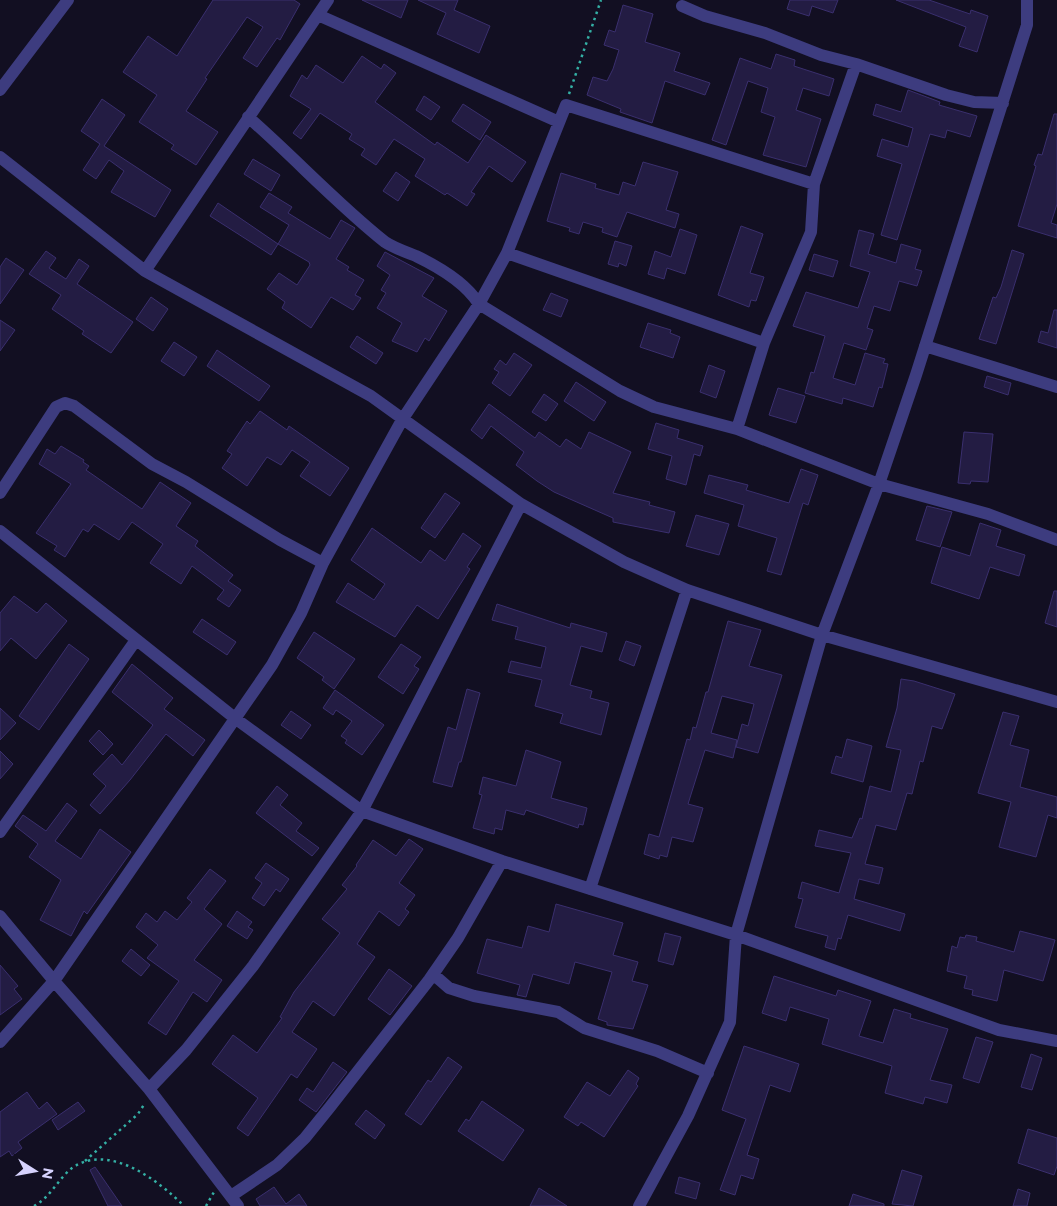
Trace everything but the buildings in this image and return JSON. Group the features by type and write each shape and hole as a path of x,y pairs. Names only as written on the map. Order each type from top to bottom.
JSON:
{"street":[{"path":"0,90 68,0"},
{"path":"146,271 328,0"},
{"path":"639,1206 688,1116 730,1022 736,936 822,635 879,484 925,346 1027,25 1027,0"},
{"path":"682,6 705,16 765,33 821,55 856,64 946,95 974,102 1002,103"},
{"path":"318,15 559,122"},
{"path":"737,429 764,343 811,232 814,184 856,64"},
{"path":"0,1042 54,981 236,719 277,656 301,613 323,563 402,420 479,304 507,253 566,105 814,184"},
{"path":"248,117 292,154 334,199 388,244 429,262 470,290 479,304 620,391 654,406 737,429 879,484 988,514 1057,540"},
{"path":"0,156 146,271 371,396 521,504 624,562 687,590 822,635 1057,702"},
{"path":"507,253 764,343"},
{"path":"925,346 1057,387"},
{"path":"0,493 56,407 65,403 74,406 152,464 323,563"},
{"path":"150,1089 186,1050 253,966 362,811 521,504"},
{"path":"0,531 236,719 362,811 502,861 736,936 999,1030 1057,1041"},
{"path":"590,889 687,590"},
{"path":"0,832 136,640"},
{"path":"0,916 54,981 150,1089 234,1201 277,1165 305,1138 433,974 458,938 502,861"},
{"path":"433,974 449,988 474,996 558,1012 584,1028 657,1051 708,1073"}],"path":[{"path":"566,105 602,0"},
{"path":"34,1206 42,1202 72,1169 84,1162 138,1114 145,1103 150,1089"},
{"path":"84,1162 123,1163 148,1175 168,1190 184,1206"}]}
